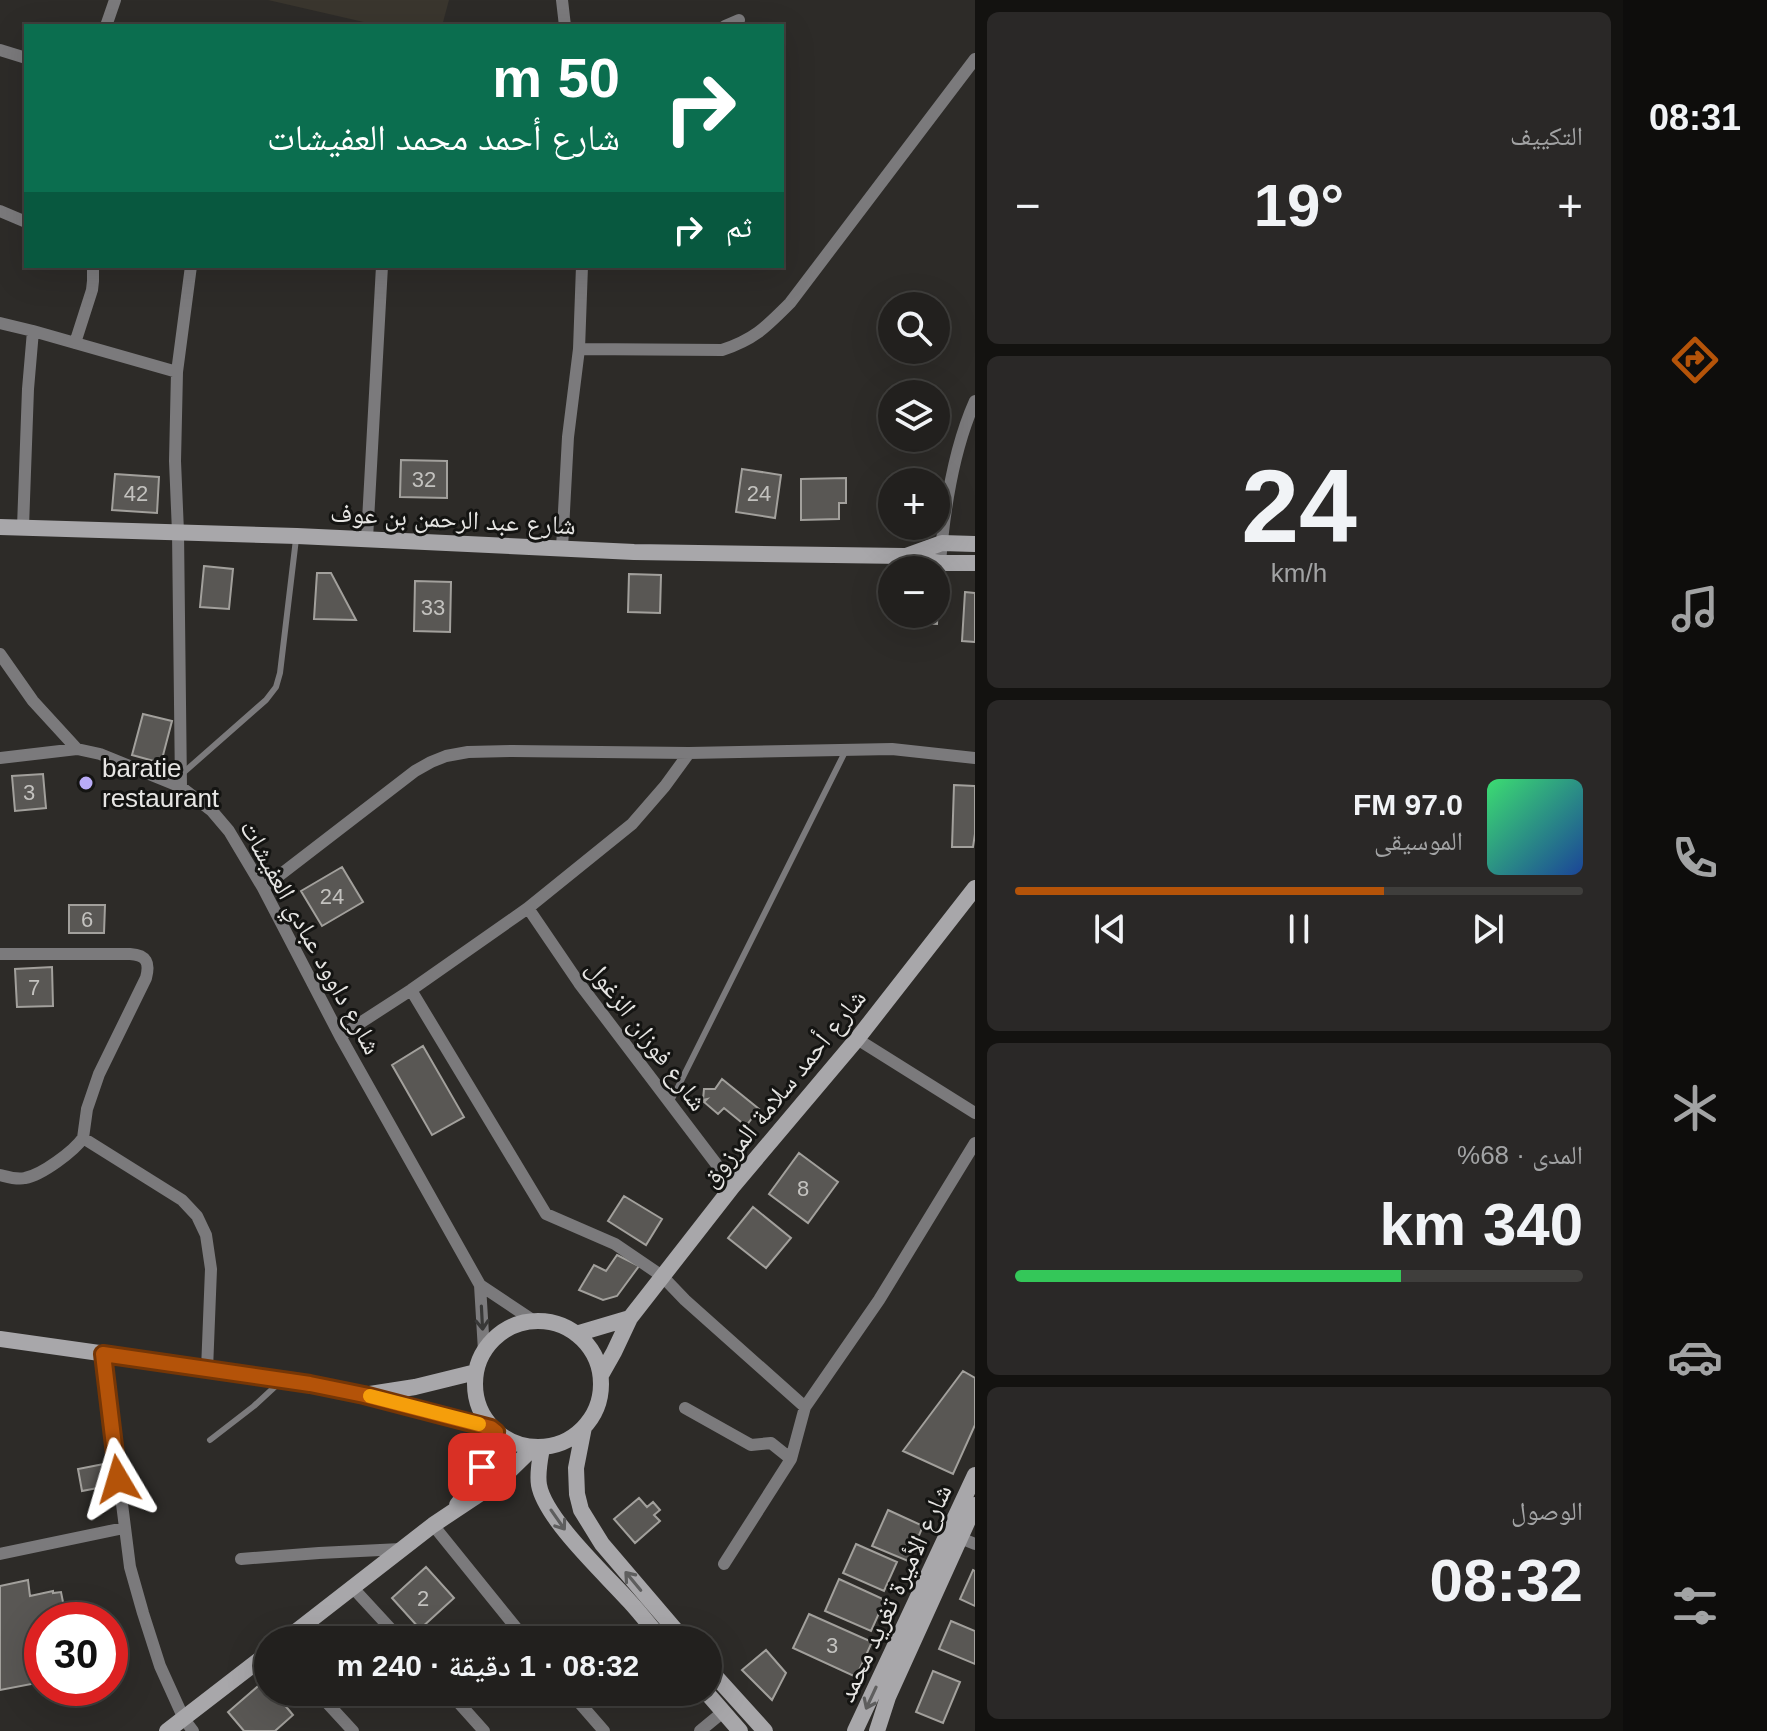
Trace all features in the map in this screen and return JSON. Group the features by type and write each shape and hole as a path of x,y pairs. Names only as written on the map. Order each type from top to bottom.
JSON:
{"street":[{"path":"107,24 115,0"},
{"path":"562,0 565,24"},
{"path":"730,24 739,20"},
{"path":"0,50 24,57"},
{"path":"579,349 722,350 763,331 790,303 975,59"},
{"path":"0,211 24,221"},
{"path":"75,343 92,290 93,268"},
{"path":"181,781 175,461 177,372 191,268"},
{"path":"367,539 382,268"},
{"path":"562,548 568,437 579,349 582,268"},
{"path":"0,323 177,372"},
{"path":"23,527 33,331"},
{"path":"941,556 954,470 975,401"},
{"name":"شارع عبد الرحمن بن عوف","path":"0,527 297,536 634,552 904,556 942,543 975,544"},
{"name":"شارع عبد الرحمن بن عوف","path":"950,563 975,563"},
{"path":"0,654 33,701 77,749"},
{"name":"شارع داوود عبادي العفيشات","path":"0,758 77,749 100,754 181,781 229,831 480,1285 484,1351"},
{"path":"263,888 415,771 446,756 512,751 689,753 892,749 975,758"},
{"path":"340,1036 528,908 632,824 689,753"},
{"name":"شارع أحمد سلامة المرزوق","path":"601,1375 630,1318 662,1276 857,1039 975,888"},
{"name":"شارع فوزان الزغول","path":"528,908 579,983 733,1186"},
{"path":"0,954 140,954 146,960 148,969 99,1074 91,1096 83,1138 78,1145 51,1166 25,1179 0,1175"},
{"path":"411,990 546,1214 615,1244 662,1276 805,1407"},
{"path":"857,1039 975,1113"},
{"path":"83,1138 182,1200 197,1216 206,1235 211,1269 207,1370"},
{"path":"724,1564 791,1459 805,1407 879,1300 975,1143"},
{"name":"شارع داوود عبادي العفيشات","path":"480,1285 534,1321"},
{"path":"576,1334 630,1318"},
{"path":"0,1339 283,1379 364,1395 494,1430 520,1445 538,1448 565,1441 593,1416 601,1389 601,1375 590,1348 576,1334 552,1322 534,1321 502,1332 484,1351 476,1372 476,1396 484,1418 494,1430"},
{"path":"103,1354 130,1567 160,1666 188,1725"},
{"path":"364,1395 415,1387 476,1372"},
{"path":"685,1408 751,1445 771,1443 791,1459"},
{"path":"584,1427 576,1468 581,1510 602,1544 672,1626"},
{"path":"451,1513 472,1486 494,1430"},
{"path":"303,1626 433,1525 499,1481 538,1448"},
{"path":"538,1448 542,1496 569,1536 650,1626"},
{"name":"شارع الأميرة تغريد محمد","path":"855,1731 975,1475"},
{"name":"شارع الأميرة تغريد محمد","path":"877,1731 888,1697 969,1535 975,1505"},
{"path":"433,1525 515,1626"},
{"path":"0,1554 124,1528"},
{"path":"241,1559 401,1549"},
{"path":"353,1588 388,1626"},
{"path":"167,1731 188,1725 254,1666"},
{"path":"722,1683 765,1731"},
{"path":"330,1706 353,1731"},
{"path":"462,1706 484,1731"},
{"path":"582,1706 604,1731"},
{"path":"718,1706 740,1731"},
{"path":"700,1731 723,1712"}],"lane":[{"path":"181,781 276,687 297,536"},
{"path":"670,1102 846,750"},
{"path":"210,1440 283,1379"}],"shaded area":[{"path":"268,0 449,0 443,24 372,24"}],"building":[{"path":"401,460 447,461 447,498 400,497"},
{"path":"742,469 781,475 775,518 736,512"},
{"path":"115,474 159,477 157,513 112,510"},
{"path":"846,478 846,503 839,503 839,519 801,520 801,479"},
{"path":"204,566 233,569 229,609 200,607"},
{"path":"317,573 331,573 356,620 314,619"},
{"path":"629,574 661,575 660,613 628,612"},
{"path":"415,581 451,582 450,632 414,631"},
{"path":"965,592 975,593 975,642 962,641"},
{"path":"143,714 172,721 161,763 132,755"},
{"path":"43,774 46,808 15,811 12,776"},
{"path":"954,785 975,786 973,847 952,847"},
{"path":"342,867 363,902 322,926 301,891"},
{"path":"69,905 105,905 104,933 69,933"},
{"path":"52,967 53,1006 17,1007 15,969"},
{"path":"423,1046 464,1117 432,1135 392,1065"},
{"path":"722,1079 759,1109 746,1126 724,1108 718,1114 704,1102 707,1099 703,1100 704,1089 715,1089"},
{"path":"799,1153 838,1182 808,1223 769,1194"},
{"path":"624,1196 662,1219 646,1245 608,1221"},
{"path":"753,1207 791,1238 766,1268 728,1238"},
{"path":"617,1255 639,1266 617,1296 603,1300 579,1290 594,1265 606,1271"},
{"path":"963,1371 975,1378 975,1425 953,1474 903,1451"},
{"path":"104,1464 108,1486 82,1491 78,1469"},
{"path":"639,1498 647,1507 653,1502 660,1510 654,1515 660,1521 635,1543 614,1519"},
{"path":"888,1510 923,1526 908,1561 872,1546"},
{"path":"856,1544 897,1562 884,1591 843,1573"},
{"path":"426,1567 454,1598 423,1626 417,1626 392,1598"},
{"path":"975,1571 975,1606 960,1599"},
{"path":"839,1579 885,1600 871,1631 825,1611"},
{"path":"28,1580 30,1596 61,1592 63,1602 24,1602 24,1685 0,1690 0,1586"},
{"path":"809,1614 872,1642 856,1677 793,1648"},
{"path":"951,1621 975,1631 975,1664 939,1649"},
{"path":"766,1650 786,1673 772,1700 742,1670"},
{"path":"933,1671 960,1682 943,1723 916,1712"},
{"path":"254,1690 254,1706 286,1706 293,1715 275,1731 244,1731 228,1712"}],"slow traffic":[{"path":"370,1396 479,1424"}],"place":[{"name":"baratie restaurant","path":"86,783"}],"route":[{"path":"118,1479 103,1354 310,1384 491,1428 496,1432 482,1467"}]}
